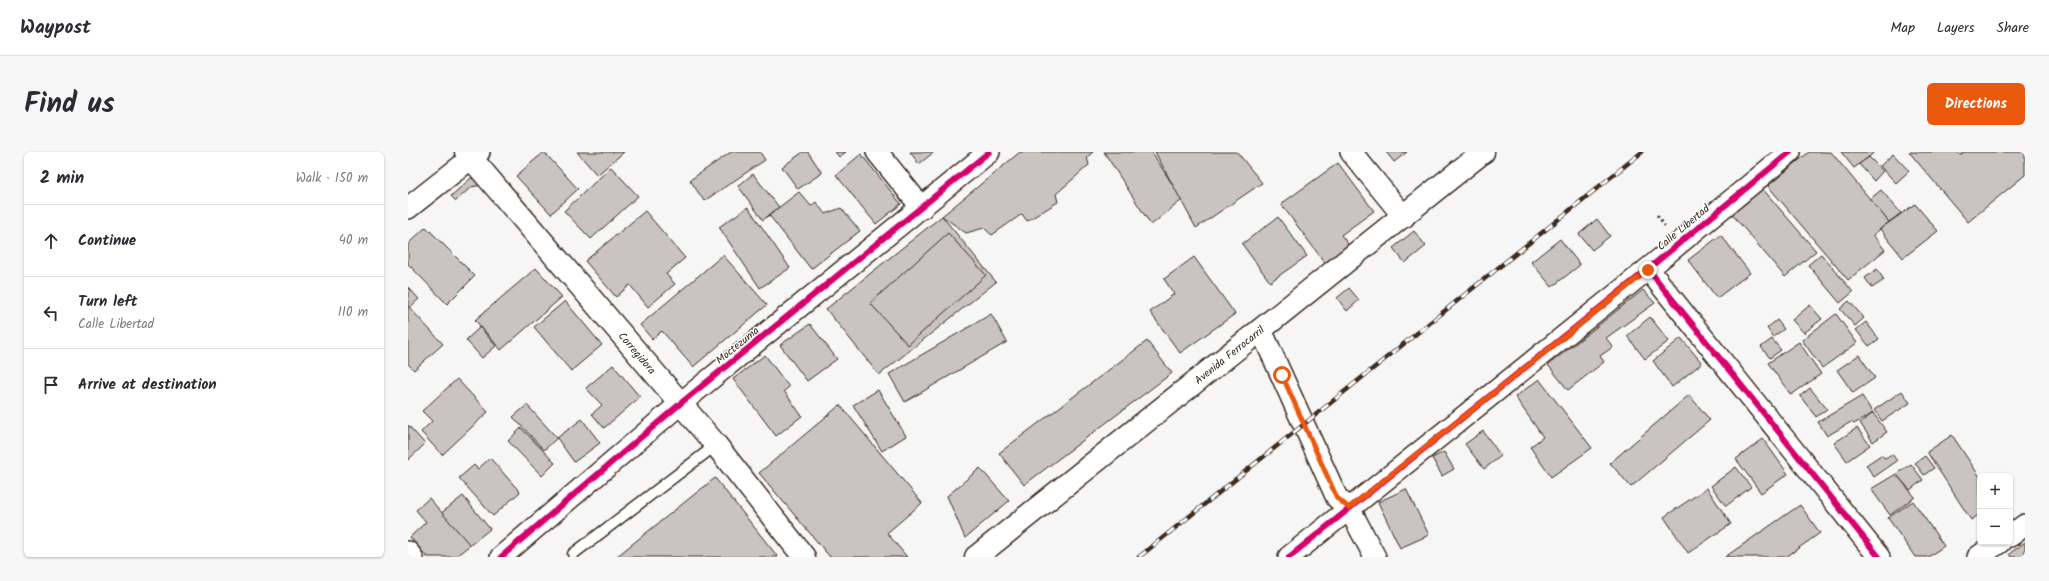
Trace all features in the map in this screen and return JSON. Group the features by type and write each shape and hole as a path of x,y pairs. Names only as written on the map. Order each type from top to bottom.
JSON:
{"main road":[{"name":"Avenida Ferrocarril","path":"976,557 1404,217 1483,152"},
{"name":"Corregidora","path":"472,154 716,444 804,557"}],"street":[{"path":"877,152 922,208"},
{"name":"Moctezuma","path":"501,557 681,403 989,152"},
{"path":"1351,152 1404,217"},
{"name":"Calle Libertad","path":"1288,557 1648,270 1790,152"},
{"path":"408,208 472,154"},
{"path":"1648,270 1879,557"},
{"path":"1262,330 1337,498 1349,508 1375,557"},
{"path":"2013,534 2025,525"},
{"path":"1978,557 1996,545"},
{"path":"408,552 412,557"}],"lane":[{"path":"573,554 716,444"}],"building":[{"path":"544,152 578,189 551,214 516,176"},
{"path":"577,152 624,152 597,175"},
{"path":"731,152 760,152 765,160 704,201 690,180"},
{"path":"803,152 808,152 822,173 798,189 782,167"},
{"path":"835,152 846,152 839,157"},
{"path":"910,152 934,152 919,164"},
{"path":"1020,152 1093,152 1087,157 1089,165 1056,194 1058,202 1027,221 1022,214 992,235 984,228 966,233 942,216"},
{"path":"1104,152 1152,152 1182,200 1151,225"},
{"path":"1155,152 1237,152 1262,183 1196,228"},
{"path":"1386,152 1407,152 1394,162"},
{"path":"1809,152 1831,152 1889,222 1873,235 1885,250 1848,280 1768,186"},
{"path":"1841,152 1875,152 1854,168"},
{"path":"1909,152 1958,152 1960,155 1964,152 2025,152 2025,175 1968,222"},
{"path":"861,154 901,204 876,224 836,175"},
{"path":"1893,154 1909,171 1896,183 1880,166"},
{"path":"1869,157 1883,171 1874,181 1859,164"},
{"path":"1338,163 1374,211 1341,235 1349,245 1325,263 1281,204"},
{"path":"611,167 638,196 591,239 564,211"},
{"path":"753,174 779,207 763,220 738,186"},
{"path":"471,178 478,180 483,185 471,187 456,201 451,196"},
{"path":"1761,187 1816,251 1785,277 1731,213"},
{"path":"1881,190 1901,213 1889,222 1870,199"},
{"path":"799,192 811,206 816,202 825,214 841,208 860,231 811,269 769,215"},
{"path":"1915,204 1938,231 1903,258 1880,229"},
{"path":"748,207 790,268 760,288 719,227"},
{"path":"645,211 685,258 666,274 675,284 648,307 630,285 616,297 585,261"},
{"path":"942,216 996,282 879,375 826,309"},
{"path":"1278,217 1307,256 1270,282 1242,244"},
{"path":"1597,219 1610,236 1592,250 1579,234"},
{"path":"426,227 475,276 447,304 408,264 408,244"},
{"path":"1414,231 1426,246 1405,263 1393,248"},
{"path":"948,233 986,275 908,345 870,303"},
{"path":"1721,235 1750,273 1717,298 1688,260"},
{"path":"1560,239 1580,265 1552,287 1531,262"},
{"path":"1821,254 1853,292 1840,303 1808,265"},
{"path":"723,255 767,305 693,367 662,331 652,339 640,325"},
{"path":"1194,257 1235,314 1180,353 1150,312 1174,294 1164,279"},
{"path":"536,268 562,297 501,350 475,320"},
{"path":"1877,269 1884,280 1872,288 1865,278"},
{"path":"408,287 419,299 409,308 408,306"},
{"path":"1349,288 1359,300 1347,311 1337,298"},
{"path":"1643,290 1655,303 1606,338 1613,347 1600,356 1604,362 1568,390 1548,365"},
{"path":"565,301 602,345 571,371 534,327"},
{"path":"1849,301 1864,318 1855,326 1840,309"},
{"path":"1810,305 1822,319 1804,333 1792,320"},
{"path":"408,306 443,344 414,370 408,364"},
{"path":"991,314 1007,342 905,402 889,374"},
{"path":"1836,314 1857,343 1822,368 1802,340"},
{"path":"1650,317 1669,341 1645,359 1627,336"},
{"path":"1777,320 1784,329 1773,337 1767,328"},
{"path":"1866,322 1879,339 1869,346 1856,330"},
{"path":"810,324 837,359 807,381 780,345"},
{"path":"480,327 496,346 482,358 466,340"},
{"path":"1681,338 1702,363 1672,387 1653,361"},
{"path":"1772,339 1781,350 1770,358 1761,347"},
{"path":"1147,341 1172,373 1024,485 999,453"},
{"path":"1799,342 1821,374 1791,395 1768,363"},
{"path":"765,355 789,387 784,391 802,416 776,436 733,379"},
{"path":"1859,355 1875,378 1853,393 1837,370"},
{"path":"613,365 640,397 604,428 592,414 602,405 586,388"},
{"path":"457,379 488,412 442,455 421,432 432,421 422,411"},
{"path":"1539,379 1592,448 1551,477 1530,447 1543,437 1515,397"},
{"path":"1810,388 1827,409 1816,417 1800,396"},
{"path":"878,390 906,436 882,451 853,405"},
{"path":"1902,391 1910,403 1882,421 1874,410"},
{"path":"1689,395 1710,420 1631,487 1610,463"},
{"path":"1862,396 1873,413 1854,424 1851,422 1827,436 1818,422"},
{"path":"527,405 557,438 544,450 513,417"},
{"path":"840,405 922,503 887,533 907,557 830,557 759,473"},
{"path":"1873,413 1887,432 1873,442 1860,423"},
{"path":"582,419 600,443 574,462 557,438"},
{"path":"408,425 425,444 408,460"},
{"path":"521,428 555,463 542,476 508,441"},
{"path":"1857,428 1870,445 1847,461 1834,443"},
{"path":"1483,431 1501,456 1484,469 1465,444"},
{"path":"1952,435 1977,473 1977,516 1971,520 1927,452"},
{"path":"1763,439 1788,474 1761,493 1736,459"},
{"path":"1444,452 1454,469 1442,476 1432,458"},
{"path":"1892,454 1897,461 1874,477 1866,465 1881,455 1885,458"},
{"path":"1925,456 1934,468 1924,475 1915,463"},
{"path":"490,458 520,492 493,516 459,478 474,465 478,469"},
{"path":"1911,464 1923,480 1910,490 1896,474"},
{"path":"1736,467 1751,487 1726,506 1711,486"},
{"path":"980,468 1009,501 965,538 947,496"},
{"path":"1896,474 1915,497 1890,515 1871,489"},
{"path":"715,478 778,557 616,557"},
{"path":"1707,488 1731,524 1688,553 1664,517"},
{"path":"1406,489 1429,535 1400,548 1378,502"},
{"path":"463,496 490,529 468,547 440,514"},
{"path":"429,498 470,545 455,557 427,557 410,537 426,522 416,510"},
{"path":"1913,501 1944,546 1928,557 1915,557 1888,518"},
{"path":"1800,505 1820,533 1786,557 1725,557"},
{"path":"2025,542 2025,557 2011,557 2009,554"}],"railway":[{"path":"1139,557 1642,152"}],"cycle path":[{"path":"501,557 681,403 989,152"},
{"path":"1289,557 1648,269 1790,152"},
{"path":"1648,269 1879,557"}],"route":[{"path":"1282,375 1337,498 1349,508 1648,270"}]}
